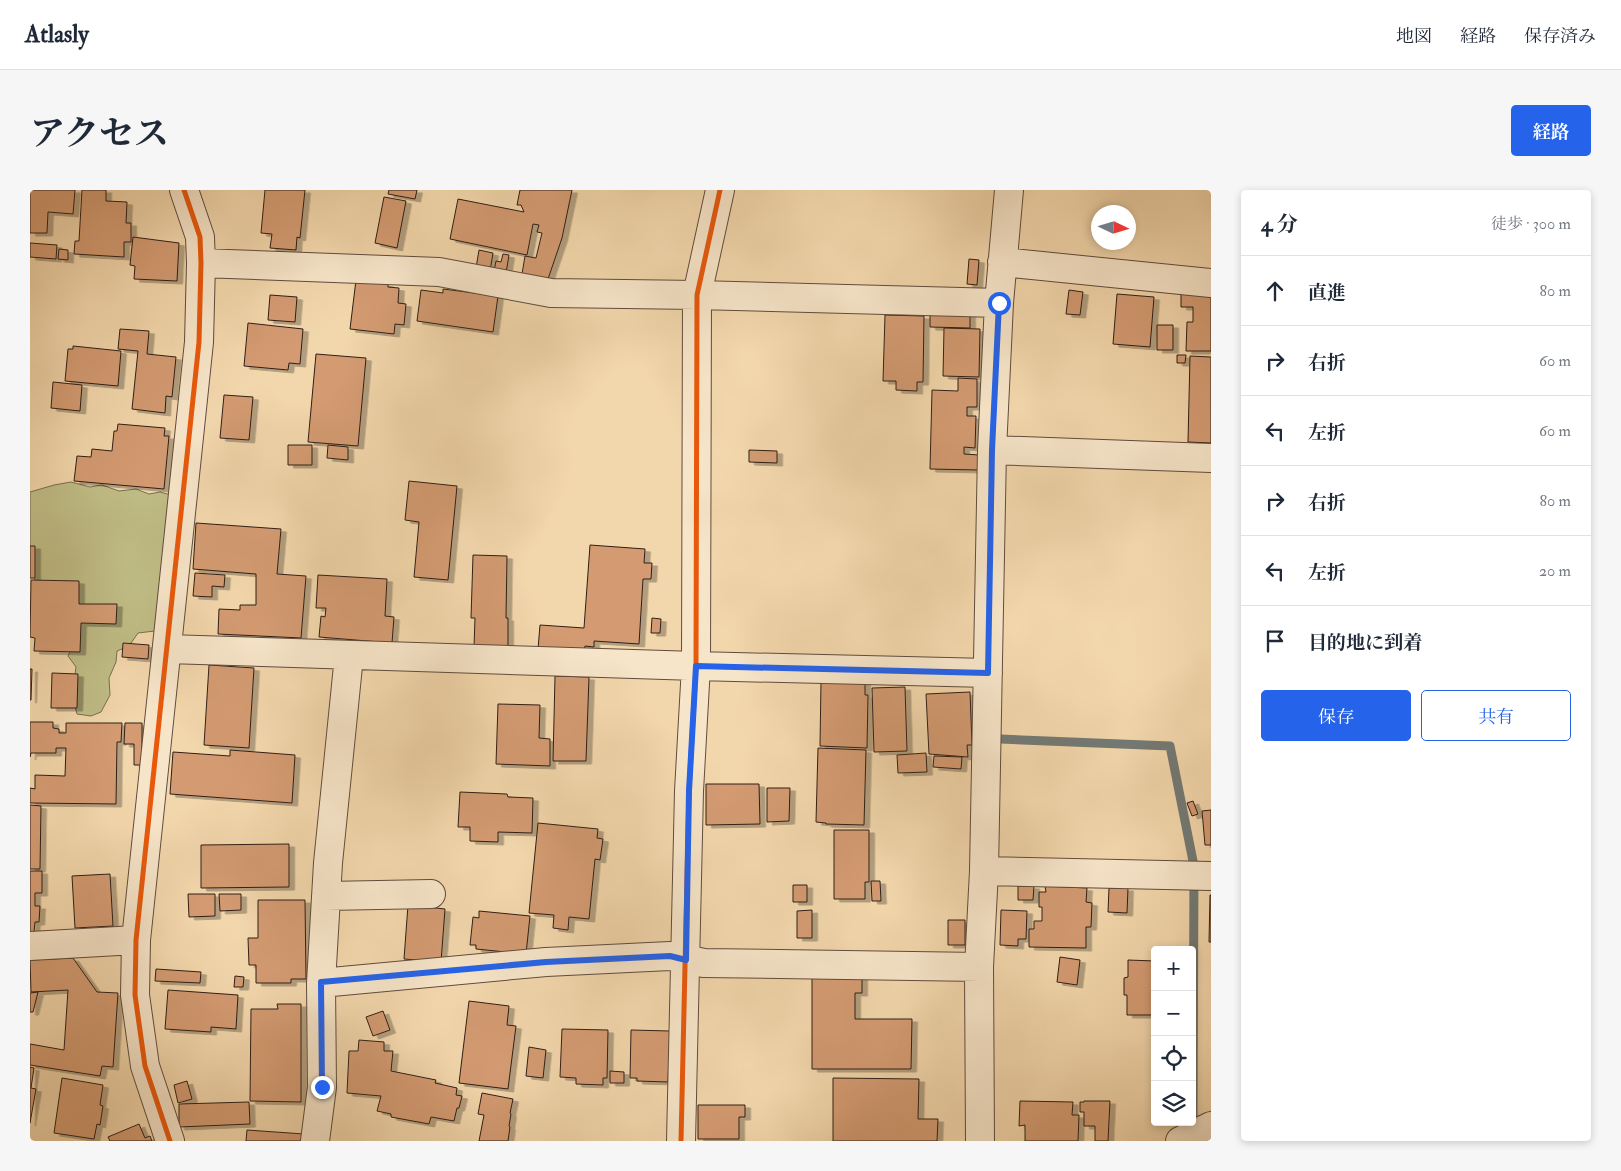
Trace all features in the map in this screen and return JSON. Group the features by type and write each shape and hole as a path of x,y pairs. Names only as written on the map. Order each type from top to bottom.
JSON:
{"street":[{"path":"170,1141 145,1066 135,994 136,940 198,342 202,263 200,237 184,190"},
{"path":"681,1141 689,791 696,666 697,294 720,190"},
{"path":"980,1141 979,967 984,871 992,450 999,303 1009,190"},
{"path":"1002,262 1211,283"},
{"path":"202,263 439,272 550,293 697,294 999,303"},
{"path":"992,450 1211,458"},
{"path":"167,649 349,656 988,673"},
{"path":"315,1141 322,1087 321,982 328,862 349,656"},
{"path":"984,871 1211,876"},
{"path":"326,896 432,894"},
{"path":"30,946 136,940"},
{"path":"321,982 546,962 670,956 704,963 979,967"}],"shaded area":[{"path":"71,482 90,487 102,485 119,491 136,489 149,494 160,492 175,496 163,630 138,633 129,646 117,651 116,662 109,678 110,695 101,712 91,716 77,714 72,695 76,667 68,656 75,641 30,572 30,492"}],"building":[{"path":"30,190 75,190 73,214 48,212 47,233 30,233"},
{"path":"82,190 106,190 106,201 127,202 126,223 131,223 131,242 124,242 124,257 74,254 75,241 79,241"},
{"path":"265,190 305,190 300,238 297,237 296,250 270,248 272,234 261,233"},
{"path":"389,190 417,190 415,199 388,194"},
{"path":"520,190 572,190 562,238 548,279 522,274 525,256 536,258 542,233 537,232 539,225 533,224 527,255 450,239 458,199 524,212 521,205 517,205"},
{"path":"384,197 406,201 397,248 375,243"},
{"path":"133,237 179,243 177,281 134,279 135,266 130,265"},
{"path":"30,243 57,245 56,259 30,257"},
{"path":"59,249 68,250 68,260 58,259"},
{"path":"479,250 493,253 490,271 476,268"},
{"path":"503,254 509,255 506,273 494,271 496,261 501,262"},
{"path":"969,259 979,260 977,285 967,284"},
{"path":"356,280 388,284 388,287 399,288 398,303 406,304 404,325 395,324 394,334 350,329"},
{"path":"443,289 498,296 493,332 417,321 421,290 443,293"},
{"path":"1069,290 1083,292 1080,315 1066,314"},
{"path":"1181,292 1211,295 1211,351 1186,351 1187,322 1193,322 1193,307 1181,307"},
{"path":"1117,294 1154,297 1150,347 1113,344"},
{"path":"270,295 297,297 295,322 268,320"},
{"path":"930,313 970,314 970,328 930,327"},
{"path":"885,315 924,316 923,382 917,382 917,391 896,390 896,381 883,381"},
{"path":"248,323 303,329 300,364 289,363 288,370 244,366"},
{"path":"1157,325 1173,325 1173,350 1157,350"},
{"path":"944,328 980,329 979,377 943,376"},
{"path":"120,329 149,331 147,354 176,357 172,397 166,396 165,413 132,409 138,351 118,349"},
{"path":"73,346 121,351 118,386 65,381 68,349 73,349"},
{"path":"316,354 366,358 358,446 308,442"},
{"path":"1177,355 1186,355 1185,363 1177,363"},
{"path":"1190,356 1211,357 1211,443 1188,442"},
{"path":"958,378 977,379 977,407 967,407 967,416 976,416 975,448 964,447 964,454 979,455 978,470 930,469 932,390 958,391"},
{"path":"53,382 82,385 80,411 51,408"},
{"path":"224,395 253,397 249,440 220,438"},
{"path":"118,424 165,428 164,436 169,436 164,489 74,481 77,456 91,457 92,449 112,451 114,431 117,431"},
{"path":"288,445 312,445 312,465 288,465"},
{"path":"328,445 348,447 348,460 327,458"},
{"path":"749,450 777,451 777,463 749,462"},
{"path":"409,481 457,486 448,580 414,577 419,522 405,520"},
{"path":"196,523 281,529 277,574 306,576 301,638 218,634 219,609 240,610 240,605 256,605 256,574 193,569"},
{"path":"590,545 645,549 644,563 652,563 651,579 643,579 639,644 594,641 594,647 585,646 584,652 538,649 540,625 584,628"},
{"path":"30,546 35,546 35,578 30,578"},
{"path":"473,555 507,556 506,618 508,618 508,647 474,647 475,618 471,618"},
{"path":"195,573 225,575 224,587 212,586 212,597 193,596"},
{"path":"318,575 387,579 385,616 394,617 392,643 319,637 321,616 325,617 326,608 316,608"},
{"path":"31,580 79,581 79,604 117,604 116,624 81,623 80,652 34,651 35,638 30,637"},
{"path":"652,618 661,619 660,633 651,633"},
{"path":"123,643 149,645 148,659 122,657"},
{"path":"209,665 254,668 249,748 204,745"},
{"path":"30,669 32,669 31,700 30,700"},
{"path":"52,673 78,674 77,708 51,708"},
{"path":"555,676 589,677 586,761 553,761"},
{"path":"821,681 865,682 865,695 868,695 867,748 820,746"},
{"path":"905,687 907,751 874,752 872,688"},
{"path":"970,692 972,745 967,745 968,757 929,754 926,694"},
{"path":"498,704 540,705 539,738 550,739 550,766 496,764"},
{"path":"30,722 53,722 53,728 59,729 59,733 66,733 66,723 122,723 121,742 117,742 116,804 30,803 30,788 35,789 35,775 65,776 66,748 56,748 56,753 31,753 30,757"},
{"path":"125,723 142,723 142,765 134,765 134,744 124,744"},
{"path":"818,748 866,750 864,825 816,822"},
{"path":"230,750 295,755 292,803 170,794 173,752 230,756"},
{"path":"926,753 927,772 898,773 897,755"},
{"path":"934,756 962,757 961,769 933,767"},
{"path":"706,784 759,784 760,824 706,825"},
{"path":"767,788 790,788 789,821 767,822"},
{"path":"460,792 507,794 508,797 533,798 532,833 498,832 498,842 470,841 470,827 458,827"},
{"path":"1193,801 1198,814 1192,816 1187,803"},
{"path":"30,805 41,806 40,869 30,869"},
{"path":"1211,810 1211,845 1205,845 1202,811"},
{"path":"538,823 598,829 597,838 603,839 600,860 595,859 589,919 569,917 568,930 553,928 554,915 529,913"},
{"path":"834,830 869,830 869,882 865,882 865,899 834,899"},
{"path":"289,844 289,887 201,888 201,845"},
{"path":"30,871 42,871 42,893 35,893 35,906 40,906 39,922 35,922 34,932 30,932"},
{"path":"110,874 113,926 75,928 72,876"},
{"path":"871,881 880,881 881,901 872,901"},
{"path":"793,885 807,885 807,902 793,902"},
{"path":"1018,886 1034,886 1033,900 1018,900"},
{"path":"1045,886 1087,888 1086,902 1092,903 1091,927 1086,927 1086,948 1029,947 1029,929 1034,929 1034,921 1042,921 1042,907 1039,907 1039,892 1046,892"},
{"path":"1109,888 1128,888 1127,913 1108,912"},
{"path":"188,894 215,894 215,916 189,917"},
{"path":"219,894 241,894 241,910 220,911"},
{"path":"1210,895 1211,942 1209,942"},
{"path":"258,900 305,900 306,979 291,979 291,983 256,983 256,965 249,965 248,938 258,938"},
{"path":"408,905 445,909 441,962 404,959"},
{"path":"812,910 812,938 797,938 797,911"},
{"path":"1001,910 1027,911 1026,939 1018,939 1018,946 1000,945"},
{"path":"479,911 530,916 526,954 476,949 476,945 470,945 473,917 479,918"},
{"path":"948,920 965,920 965,945 948,945"},
{"path":"1060,957 1080,960 1077,985 1057,982"},
{"path":"73,958 97,992 118,993 113,1067 102,1066 100,1076 30,1065 30,1044 64,1050 68,990 31,992 30,960"},
{"path":"1128,960 1151,961 1151,1015 1127,1015 1127,995 1124,995 1124,978 1128,977"},
{"path":"156,969 201,972 200,983 155,981"},
{"path":"812,974 862,975 862,993 855,993 855,1019 912,1019 911,1069 812,1069"},
{"path":"235,976 244,977 243,987 234,987"},
{"path":"168,990 238,995 236,1029 211,1027 211,1032 165,1029"},
{"path":"38,992 33,1012 30,1012 30,993"},
{"path":"469,1001 509,1006 507,1025 516,1026 508,1089 459,1083"},
{"path":"277,1004 301,1004 301,1102 250,1101 251,1009 278,1009"},
{"path":"383,1011 390,1030 373,1036 366,1017"},
{"path":"562,1029 608,1030 607,1078 603,1078 603,1085 576,1084 576,1078 560,1077"},
{"path":"631,1030 670,1031 668,1082 637,1081 637,1078 630,1078"},
{"path":"359,1040 384,1042 384,1051 393,1051 391,1071 436,1080 435,1083 457,1088 456,1095 462,1096 454,1121 431,1117 429,1124 391,1117 391,1114 377,1111 381,1096 347,1093 349,1051 358,1051"},
{"path":"529,1047 546,1050 543,1078 526,1076"},
{"path":"30,1067 34,1068 31,1088 36,1089 30,1123"},
{"path":"610,1071 624,1072 624,1083 610,1083"},
{"path":"62,1078 103,1085 100,1105 103,1106 100,1125 97,1124 94,1139 54,1133"},
{"path":"833,1078 919,1079 918,1119 938,1119 937,1141 833,1141"},
{"path":"187,1081 192,1099 178,1103 174,1085"},
{"path":"482,1093 513,1099 508,1141 479,1141 484,1115 478,1114"},
{"path":"1020,1101 1073,1102 1072,1115 1079,1115 1078,1141 1025,1141 1025,1125 1019,1126"},
{"path":"1110,1101 1108,1141 1095,1141 1095,1126 1084,1126 1084,1112 1080,1112 1080,1102"},
{"path":"249,1102 250,1124 179,1127 179,1104"},
{"path":"698,1105 745,1105 745,1117 739,1117 739,1139 698,1139"},
{"path":"139,1124 145,1138 150,1136 152,1141 110,1141 108,1137"},
{"path":"247,1130 304,1134 300,1141 246,1141"}],"waterway":[{"path":"1000,739 1170,746 1194,866 1193,1116 1197,1129"}],"cycle path":[{"path":"170,1141 145,1066 135,995 136,940 199,342 200,237 184,190"},
{"path":"681,1141 689,791 696,666 697,295 720,190"}],"route":[{"path":"322,1087 323,1000 321,982 546,962 670,956 686,960 689,791 696,666 988,673 992,450 999,303"}]}
